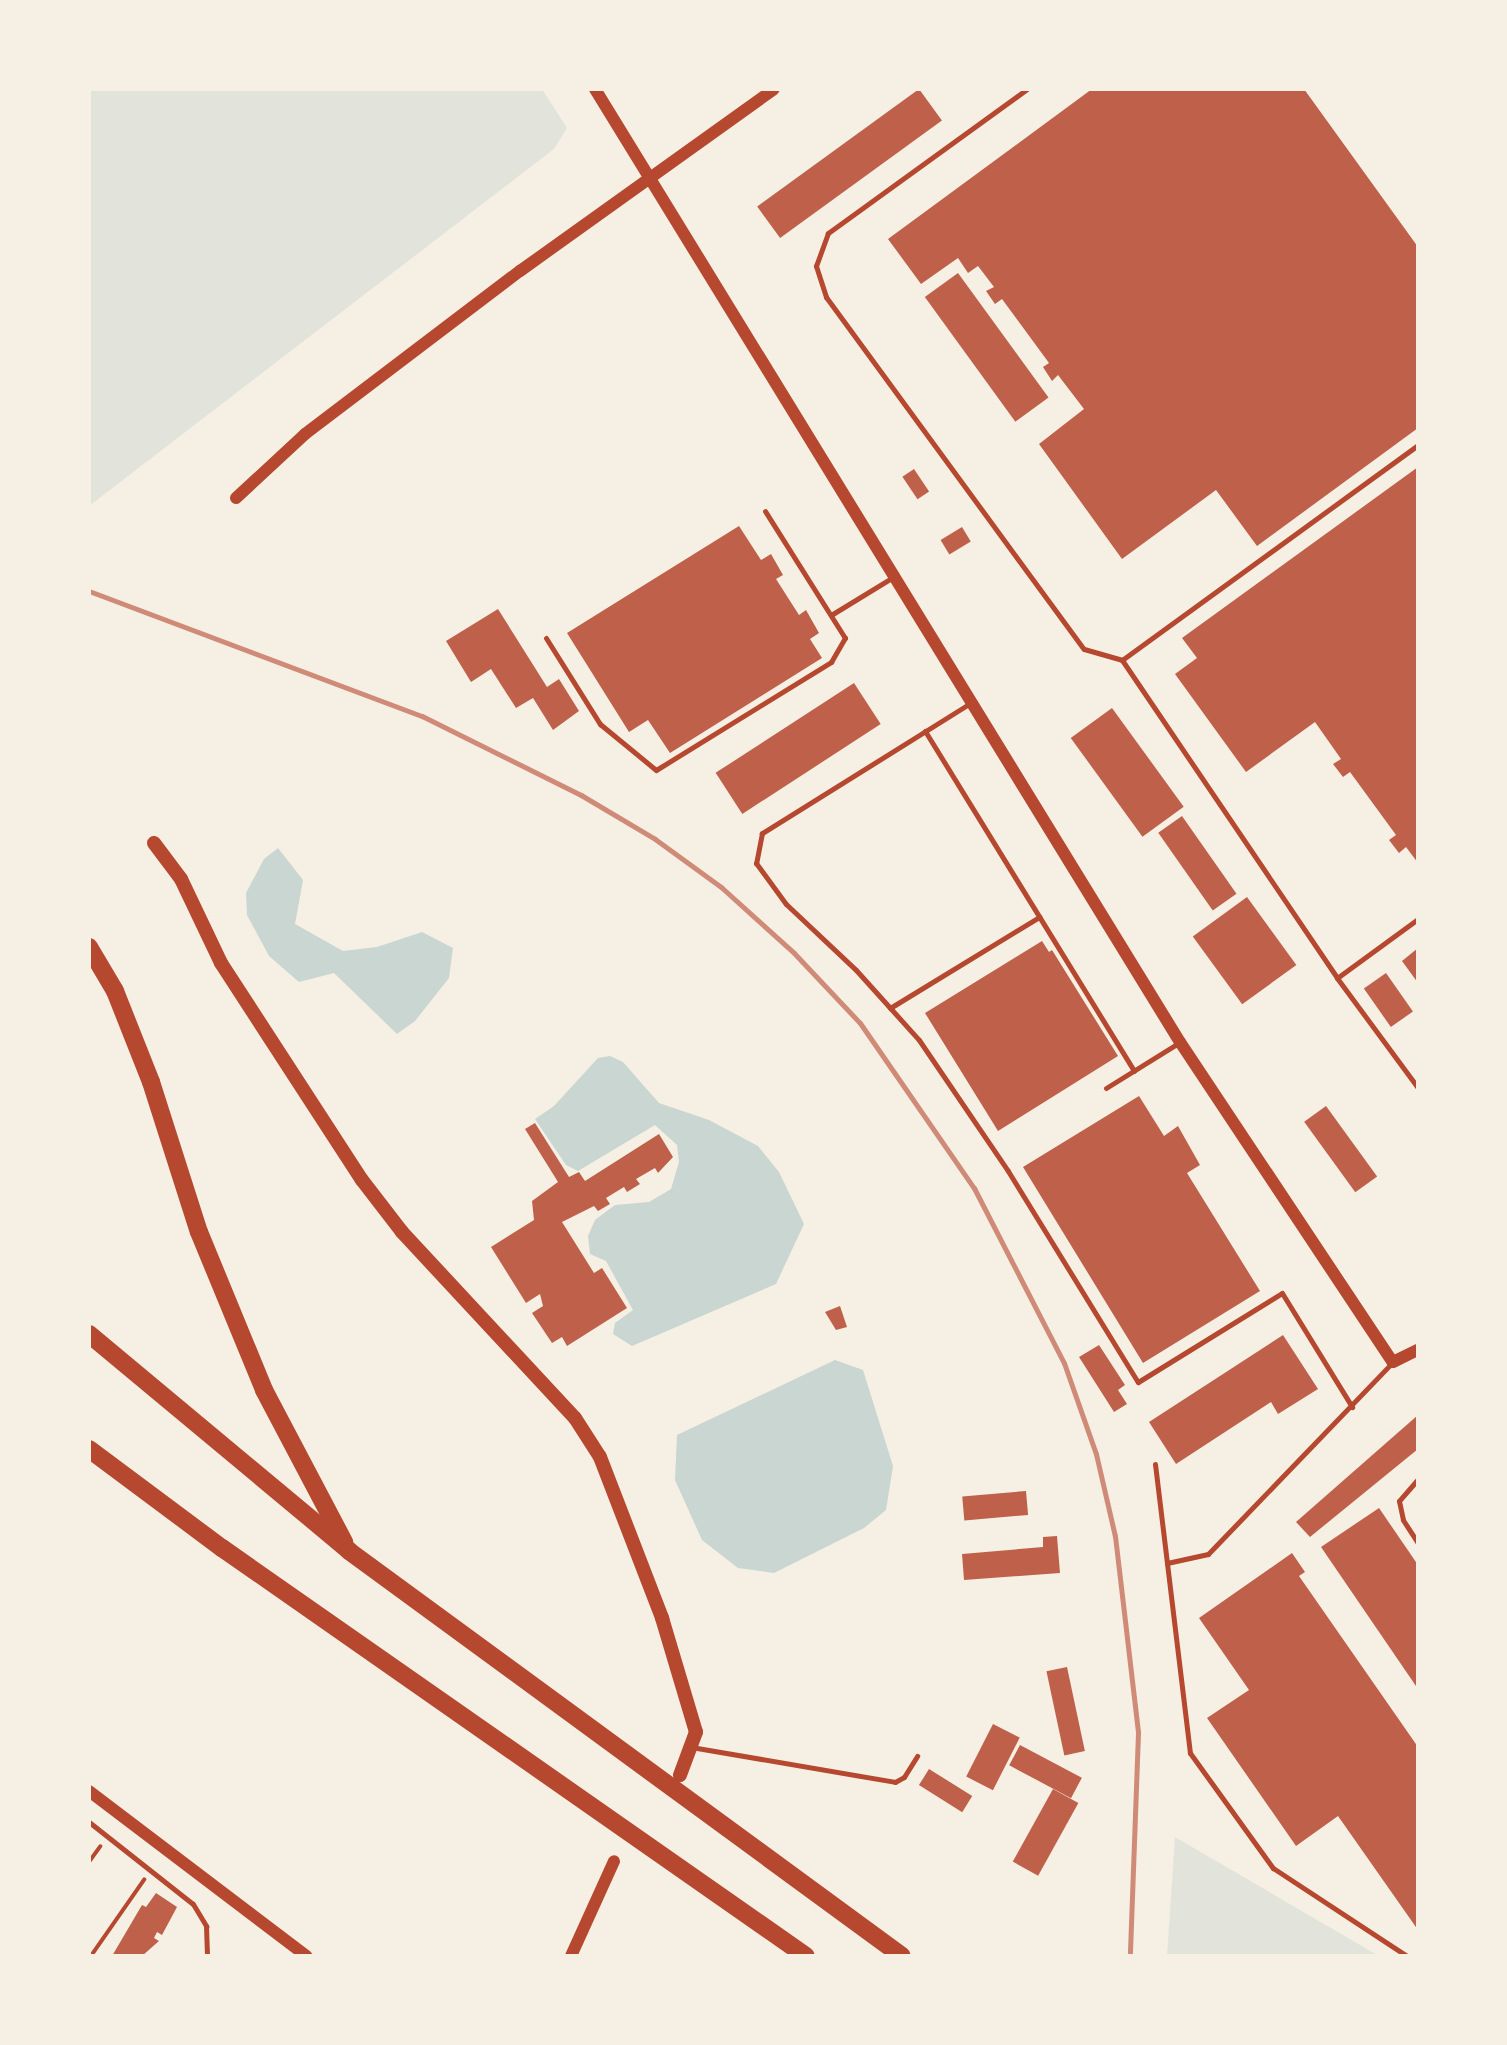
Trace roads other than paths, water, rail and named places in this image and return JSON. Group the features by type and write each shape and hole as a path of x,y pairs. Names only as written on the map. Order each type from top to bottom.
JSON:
{"highway":[{"path":"89,947 115,991 146,1069 199,1232 264,1390 349,1551"},
{"path":"89,1334 349,1551 901,1955"},
{"path":"89,1449 233,1556 806,1956"}],"main road":[{"path":"154,843 181,879 221,963 362,1180 402,1232 575,1418 600,1457 662,1618 696,1732 680,1775"}],"street":[{"path":"595,89 1180,1042 1392,1362 1418,1350"},
{"path":"236,498 305,434 520,271 774,89"},
{"path":"89,1791 306,1956"},
{"path":"571,1956 614,1861"}],"lane":[{"path":"1027,89 828,233 816,266 825,297 1084,649 1122,660 1338,978 1418,1088"},
{"path":"1122,660 1418,445"},
{"path":"546,638 600,724 656,770 831,662 845,638 765,511"},
{"path":"831,615 895,576"},
{"path":"972,702 762,833 756,863 786,904 919,1040 1008,1171 1138,1382 1282,1293 1352,1407"},
{"path":"925,731 1134,1071"},
{"path":"890,1008 1039,917"},
{"path":"1338,978 1418,919"},
{"path":"1106,1088 1180,1042"},
{"path":"1167,1563 1208,1554 1352,1407 1392,1362"},
{"path":"1155,1464 1191,1753 1273,1868 1407,1956"},
{"path":"1418,1479 1399,1501 1403,1520 1418,1544"},
{"path":"691,1747 895,1782 904,1777 917,1756"},
{"path":"89,1822 193,1904 206,1926 207,1956"}],"railway":[{"path":"89,591 422,716 581,795 655,839 721,887 794,953 860,1023 974,1188 1064,1363 1096,1454 1115,1536 1138,1733 1130,1956"}]}
